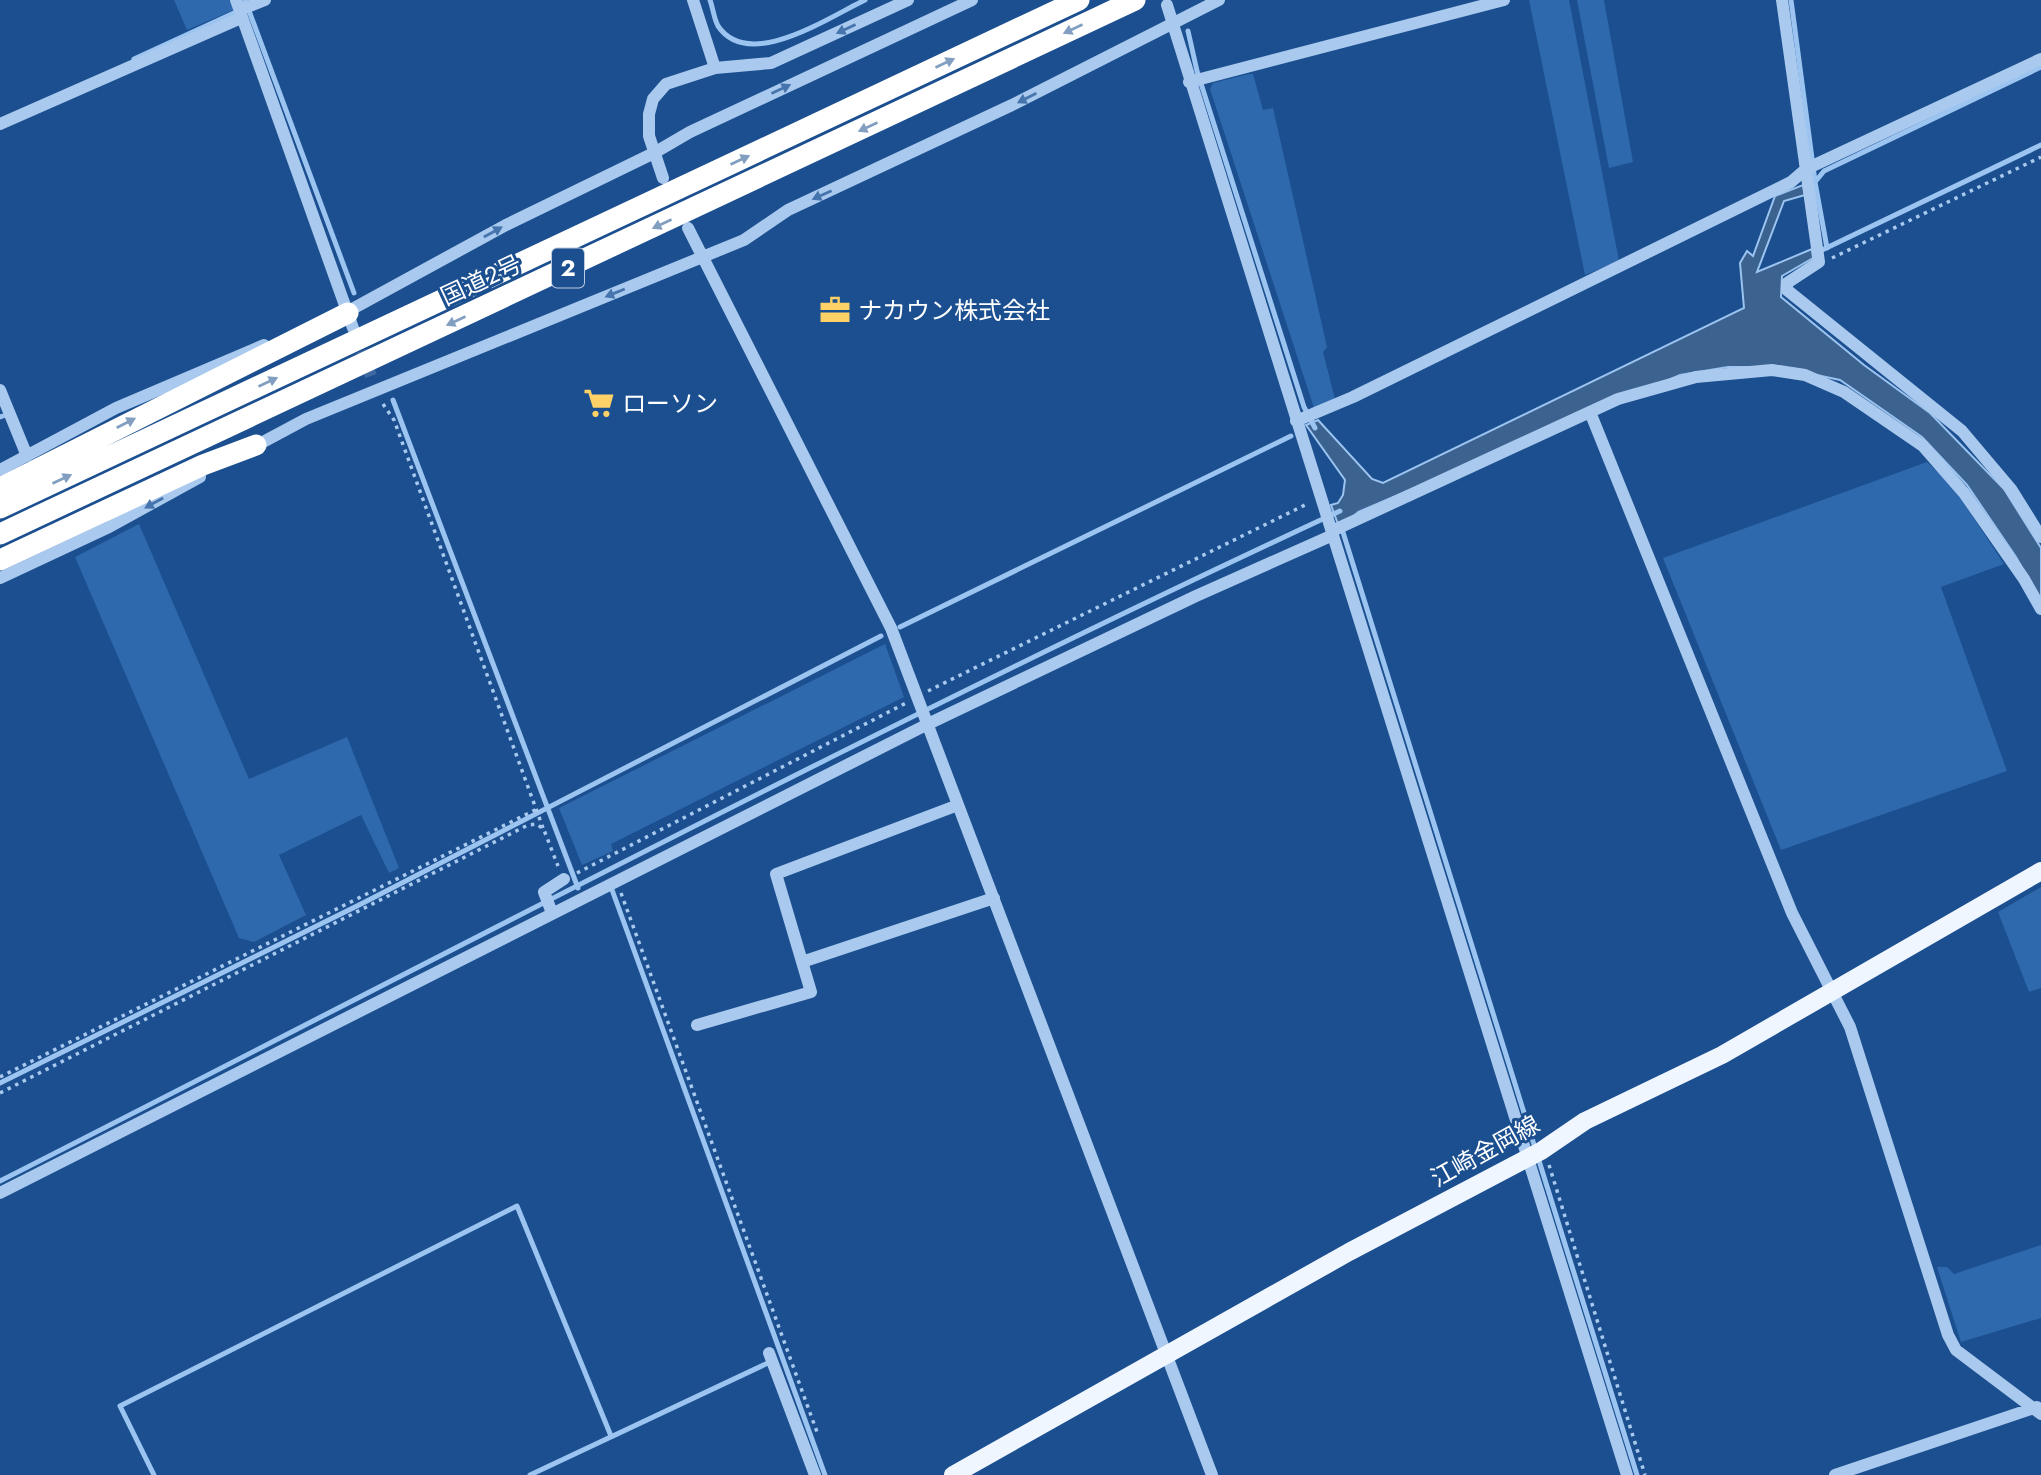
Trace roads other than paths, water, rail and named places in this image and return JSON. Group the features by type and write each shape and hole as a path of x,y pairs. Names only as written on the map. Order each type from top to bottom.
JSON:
{"highway":[{"name":"国道2号","path":"0,508 1079,0"},
{"name":"国道2号","path":"0,534 1135,0"},
{"path":"0,488 350,320"},
{"path":"0,560 204,465 256,446"}],"main road":[{"name":"江崎金岡線","path":"953,1475 1167,1353 1537,1153 1585,1121 1722,1055 2041,871"}],"street":[{"path":"693,0 715,68"},
{"path":"663,178 649,136 653,99 666,84 715,68 771,63 908,0"},
{"path":"0,470 78,427 172,383 350,320 506,225 654,153 701,126 972,0"},
{"path":"0,578 110,527 306,419 744,240 788,210 1012,105 1219,0"},
{"path":"1196,81 1504,0"},
{"path":"1782,0 1811,166 1818,255 1787,283 1790,295 1962,431 2011,489 2041,537"},
{"path":"1167,5 1196,81 1324,504 1336,529 1537,1153 1627,1475"},
{"path":"0,124 246,7 350,320"},
{"path":"1299,419 1791,182 1811,166 2041,59"},
{"path":"688,228 891,628 1212,1475"},
{"path":"0,1193 549,906 613,885 927,723 1336,529 1590,412 1650,388 1730,372 1772,370 1805,375 1844,392 1888,419 1931,454 1964,493 2024,579 2041,609"},
{"path":"371,376 376,389"},
{"path":"0,390 27,456"},
{"path":"1590,412 1793,913 1850,1027 1948,1335 1956,1350 2038,1409"},
{"path":"696,1025 811,992 776,874 958,805"},
{"path":"549,906 544,892 564,879"},
{"path":"802,962 994,898"},
{"path":"769,1353 815,1475"},
{"path":"1835,1475 2038,1409"}],"waterway":[{"path":"245,0 354,293"},
{"path":"710,0 718,26 732,39 749,44 790,37 865,0"},
{"path":"1791,0 1815,181"},
{"path":"134,59 234,13"},
{"path":"1188,31 1197,71 1304,407 1315,428"},
{"path":"1827,248 1815,182 1824,171 2041,67"},
{"path":"1820,251 2041,145"},
{"path":"393,400 578,888"},
{"path":"900,627 1291,436"},
{"path":"0,1181 834,756 1002,672 1340,511"},
{"path":"1342,529 1637,1475"},
{"path":"0,1083 363,903 881,636"},
{"path":"611,887 825,1475"},
{"path":"154,1475 120,1406 517,1206 611,1436"},
{"path":"530,1475 768,1363"}],"tunnel":[{"path":"356,334 371,376"}],"place":[{"name":"ナカウン株式会社","path":"835,310"},
{"name":"ローソン","path":"599,403"}]}
